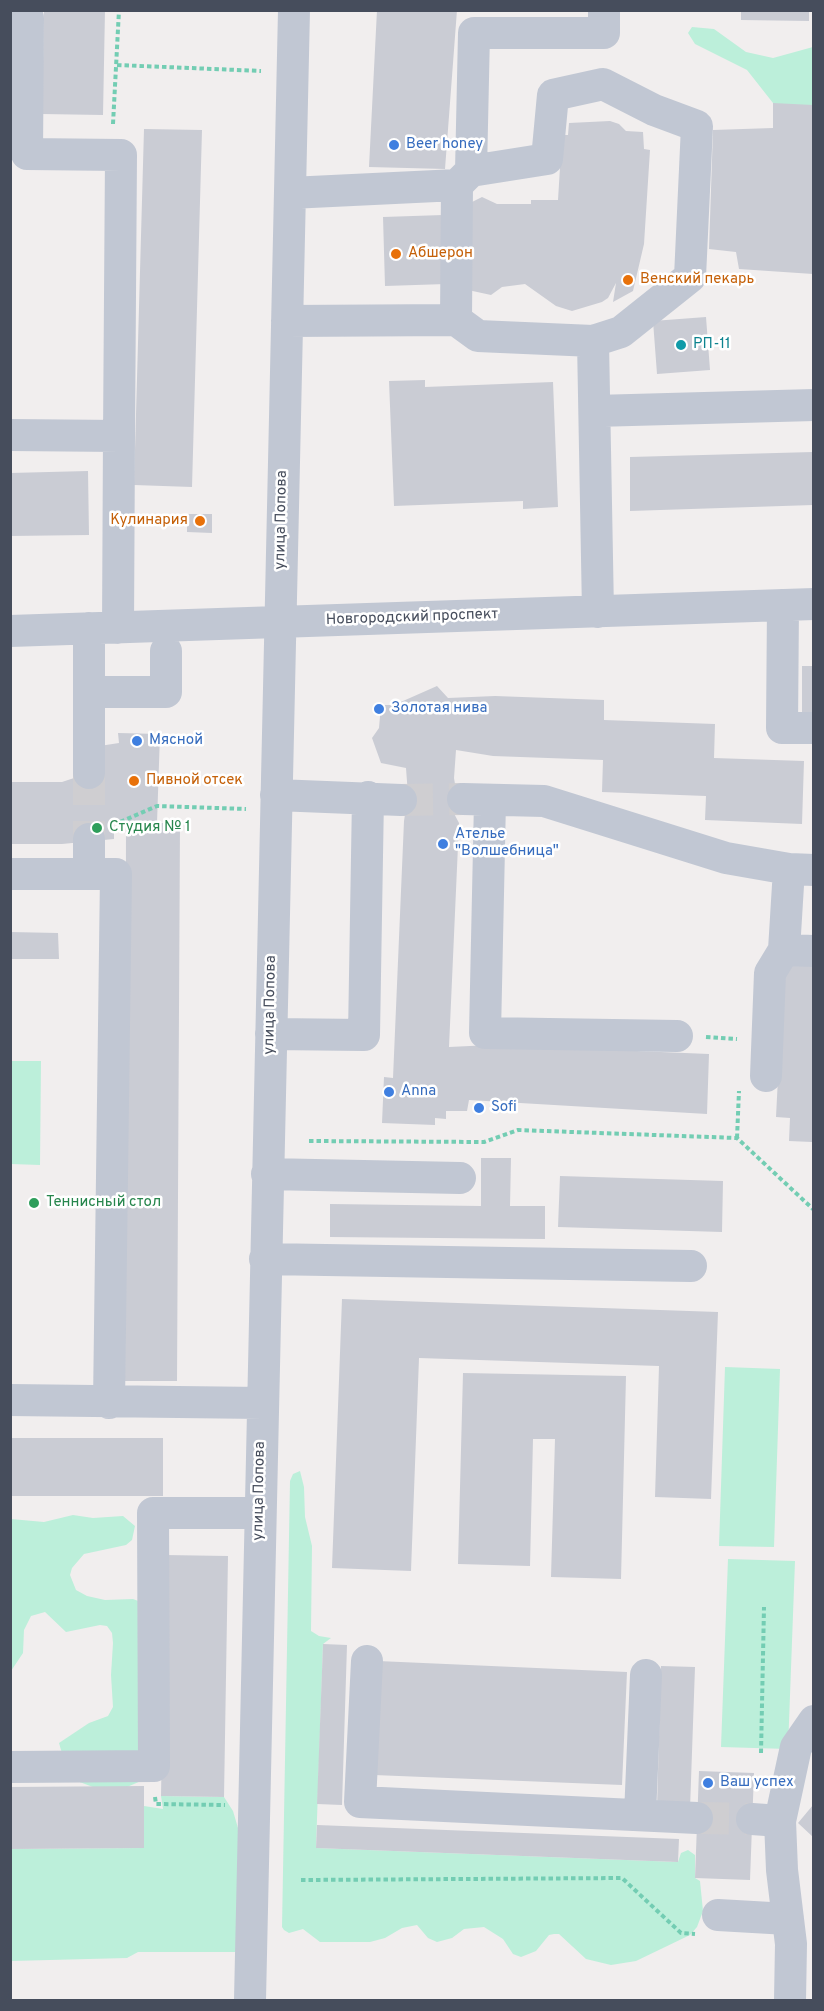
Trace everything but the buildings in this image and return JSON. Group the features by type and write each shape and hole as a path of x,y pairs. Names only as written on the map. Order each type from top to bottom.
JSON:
{"street":[{"name":"улица Попова","path":"250,2001 270,1034 262,802 280,623 294,10"},
{"path":"10,18 28,18 27,154 121,155 119,436 103,628 89,692 89,773"},
{"path":"456,320 474,33 604,22 603,84"},
{"path":"287,321 456,320 478,336 593,341 621,332 690,277 697,126 654,110 603,84 553,95 547,159 464,178 290,193"},
{"path":"593,341 598,612"},
{"path":"595,411 813,405"},
{"path":"10,435 119,436"},
{"path":"798,604 782,728 813,728"},
{"name":"Новгородский проспект","path":"10,630 280,623 798,604"},
{"path":"89,692 166,692 166,651"},
{"path":"270,1034 364,1035 368,797"},
{"path":"262,802 368,797 401,800"},
{"path":"677,1036 485,1033 477,800 544,801 726,858 801,870 799,950 770,973 753,1079"},
{"path":"89,839 103,874 109,1403"},
{"path":"10,874 103,874"},
{"path":"267,1174 460,1178"},
{"path":"265,1259 691,1266"},
{"path":"10,1400 109,1403 262,1403"},
{"path":"10,1767 154,1766 153,1514 259,1513"},
{"path":"367,1661 360,1802 697,1818"},
{"path":"640,1815 646,1676"},
{"path":"790,2001 791,1944 788,1919 766,1820 796,1747 813,1721"},
{"path":"718,1915 788,1919"}],"path":[{"path":"111,155 119,10"},
{"path":"117,65 271,72"},
{"path":"103,874 120,822 157,806 262,802"},
{"path":"677,1036 741,1039"},
{"path":"738,1138 753,1079"},
{"path":"309,1141 484,1142 518,1130 738,1138 813,1210"},
{"path":"761,1761 764,1607"},
{"path":"154,1766 156,1804 236,1806"},
{"path":"301,1880 622,1878"}],"green space":[{"path":"692,27 714,29 746,52 773,58 813,47 813,127 773,103 747,70 695,44 688,33"},
{"path":"11,1061 41,1061 40,1165 11,1164"},
{"path":"725,1367 780,1369 774,1547 719,1546"},
{"path":"300,1471 304,1487 305,1517 312,1546 311,1631 319,1636 331,1638 323,1644 316,1848 678,1862 681,1853 688,1850 695,1855 695,1878 700,1881 703,1911 697,1927 690,1935 636,1961 611,1965 586,1959 559,1934 549,1935 536,1951 521,1957 513,1954 503,1939 484,1927 464,1929 452,1938 437,1942 428,1938 417,1925 402,1928 385,1938 370,1942 320,1942 303,1929 289,1933 284,1930 282,1927 290,1481 293,1474"},
{"path":"73,1515 93,1518 123,1516 135,1526 132,1540 126,1545 84,1554 72,1568 70,1575 76,1590 87,1596 105,1600 133,1599 141,1602 141,1781 127,1787 93,1787 69,1778 59,1743 89,1723 108,1716 113,1707 111,1675 113,1643 112,1633 107,1626 100,1625 66,1632 45,1612 31,1616 24,1630 23,1653 11,1671 11,1519 44,1522"},
{"path":"728,1559 795,1561 788,1749 721,1747"},
{"path":"161,1796 224,1797 233,1811 238,1828 240,1863 237,1952 138,1952 127,1958 11,1961 10,1849 144,1848 144,1806 163,1809"}],"tunnel":[{"path":"89,773 89,839"},
{"path":"401,800 463,799"},
{"path":"697,1818 752,1819"}],"place":[{"name":"Beer honey","path":"394,145"},
{"name":"Абшерон","path":"396,254"},
{"name":"Венский пекарь","path":"628,280"},
{"name":"РП-11","path":"681,345"},
{"name":"Кулинария","path":"200,521"},
{"name":"Золотая нива","path":"379,709"},
{"name":"Мясной","path":"137,741"},
{"name":"Пивной отсек","path":"134,781"},
{"name":"Студия № 1","path":"97,828"},
{"name":"Ателье \"Волшебница\"","path":"443,844"},
{"name":"Anna","path":"389,1092"},
{"name":"Sofi","path":"479,1108"},
{"name":"Теннисный стол","path":"34,1203"},
{"name":"Ваш успех","path":"708,1783"}]}
